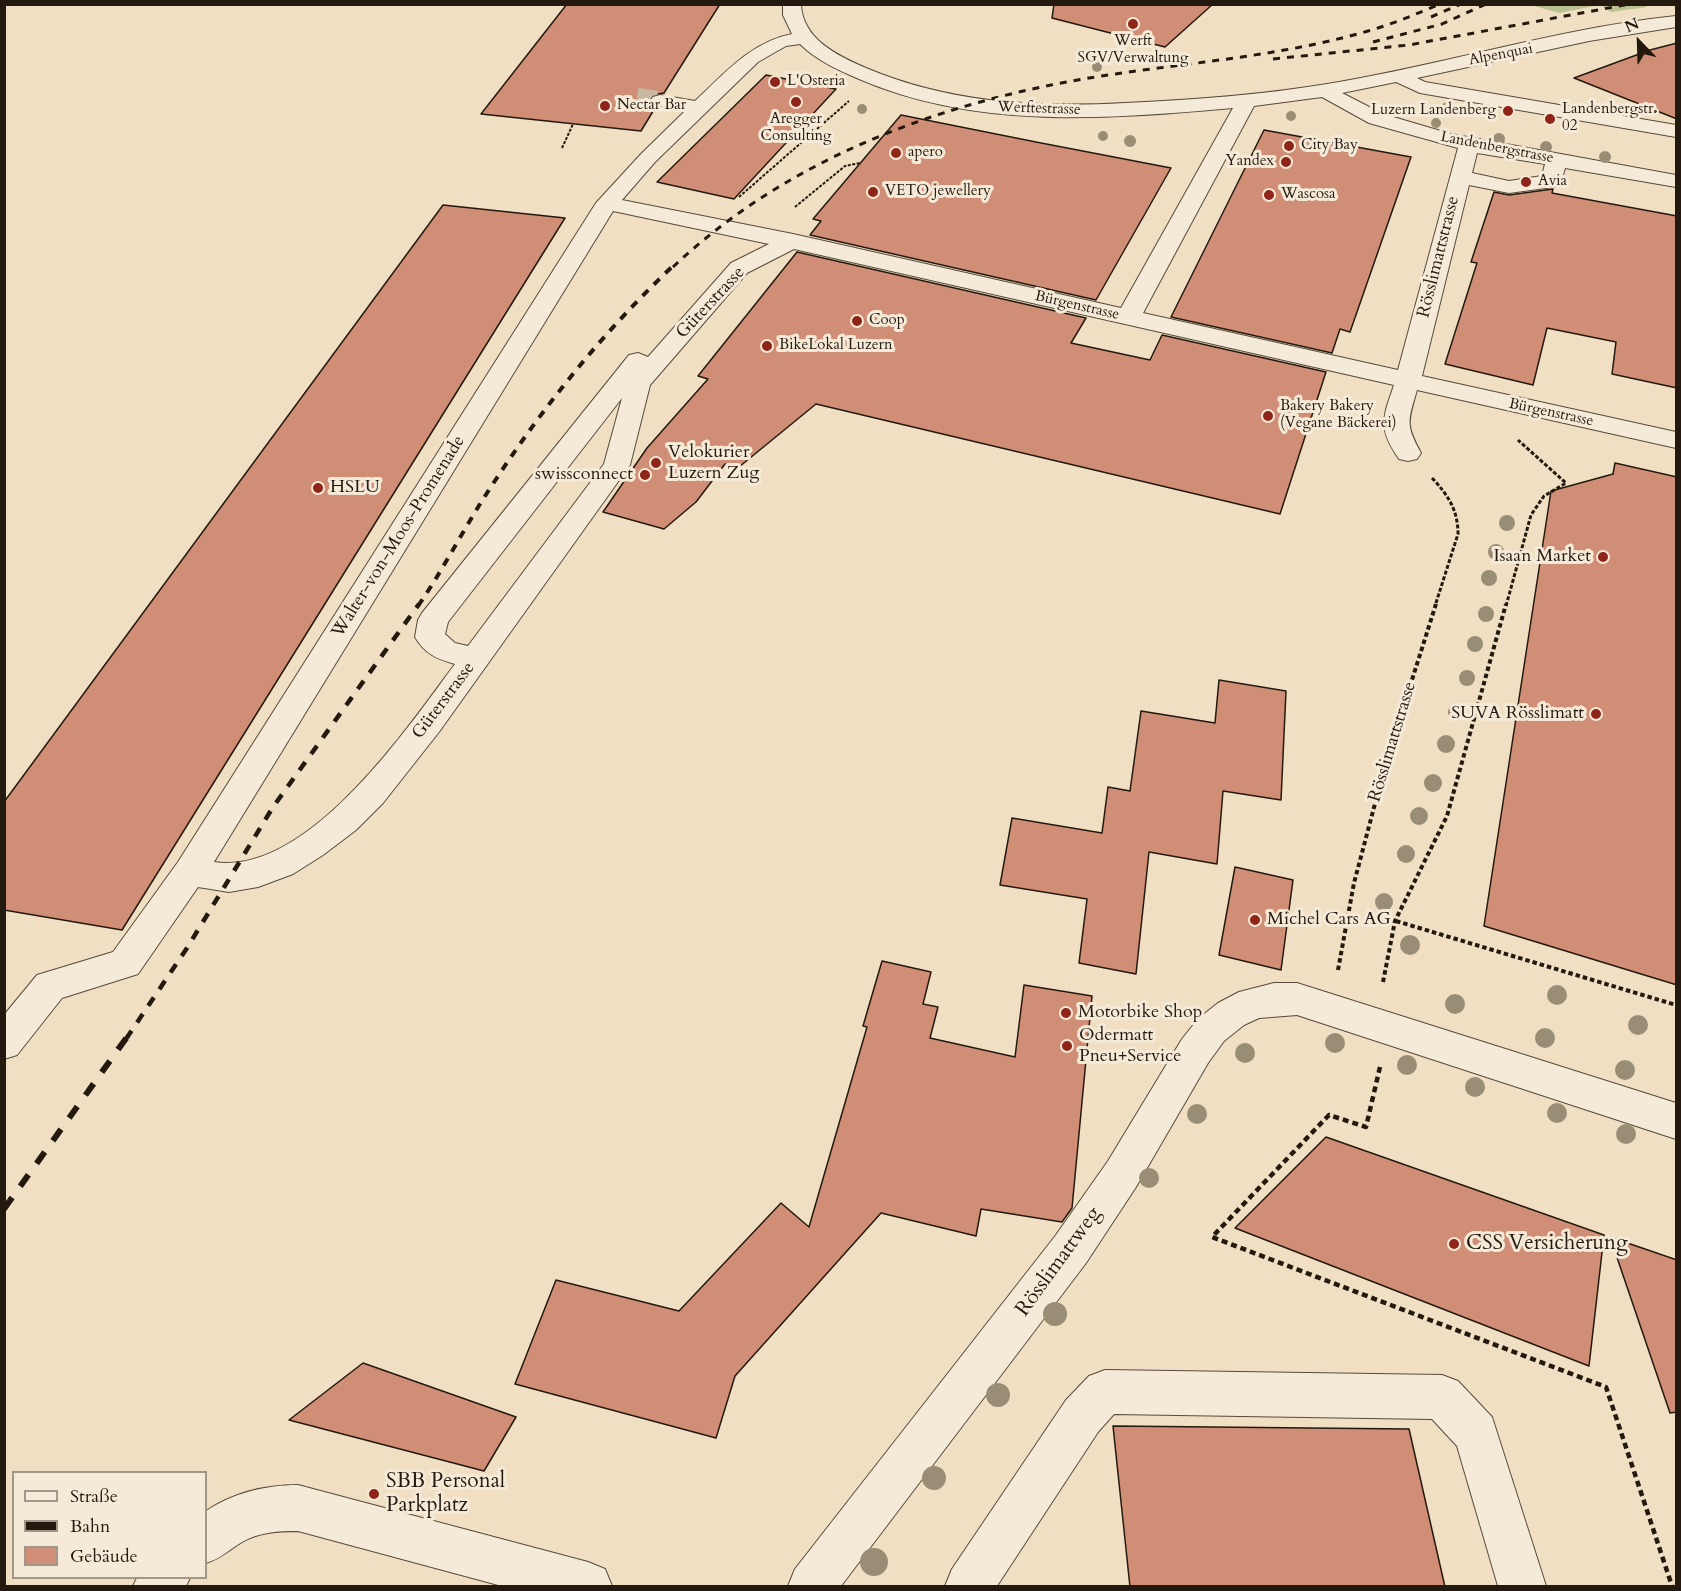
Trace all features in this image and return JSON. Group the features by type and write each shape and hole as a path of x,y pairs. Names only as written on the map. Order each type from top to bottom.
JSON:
{"street":[{"name":"Werftestrasse","path":"792,4 792,17 804,37 831,57 875,79 945,100 1029,111 1096,111 1247,101 1325,90"},
{"name":"Alpenquai","path":"1325,90 1677,21"},
{"path":"607,202 760,51 780,42 804,37"},
{"path":"1400,76 1420,87 1677,131"},
{"name":"Landenbergstrasse","path":"1325,90 1381,120 1470,145 1677,181"},
{"path":"660,101 700,108"},
{"path":"1128,318 1247,101"},
{"name":"Rösslimattstrasse","path":"1408,453 1399,436 1395,420 1408,380 1470,145"},
{"path":"1460,177 1509,187 1552,181 1556,160"},
{"name":"Bürgenstrasse","path":"607,202 793,241 1677,440"},
{"name":"Walter-von-Moos-Promenade","path":"190,872 607,202"},
{"path":"475,659 445,651 430,637 433,620 705,276 761,234"},
{"name":"Güterstrasse","path":"190,872 229,878 258,873 281,864 311,846 344,821 371,794 428,724 617,465 638,384 739,268 793,241"},
{"path":"4,1042 50,986 125,963 190,872"},
{"name":"Rösslimattweg","path":"812,1587 1071,1249 1122,1174 1195,1051 1211,1030 1231,1014 1252,1003 1274,999 1297,999 1330,1009"},
{"path":"1330,1009 1677,1121"},
{"path":"969,1587 1082,1416 1105,1392 1442,1397 1476,1433 1522,1587"},
{"path":"207,1539 241,1516 273,1508 298,1508 588,1587"}],"path":[{"path":"710,224 875,79"},
{"path":"562,148 573,124"},
{"path":"761,234 845,166 860,164"},
{"path":"1381,991 1395,921 1447,816 1531,515 1544,496 1567,485 1492,415 1487,409 1487,399"},
{"name":"Rösslimattstrasse","path":"1330,1009 1354,883 1386,762 1458,534 1459,520 1456,507 1448,495 1408,453"},
{"path":"1395,921 1677,1005"},
{"path":"1381,1060 1366,1127 1329,1114 1212,1237 1606,1387 1672,1587"}],"green space":[{"path":"1531,5 1600,5 1559,13"},
{"path":"1600,5 1644,5 1647,7 1611,12"}],"building":[{"path":"567,4 720,4 664,93 652,95 648,100 655,108 641,131 481,114"},
{"name":"Werft SGV/Verwaltung","path":"1054,4 1213,4 1165,47 1052,18"},
{"path":"1677,43 1677,119 1574,78 1650,50"},
{"path":"766,75 836,89 734,199 657,182"},
{"path":"901,115 1171,168 1096,300 810,235 821,221 813,219"},
{"path":"1264,130 1411,157 1350,332 1340,329 1332,353 1171,317"},
{"path":"1553,189 1552,193 1677,216 1677,388 1612,374 1616,342 1547,328 1533,385 1445,364 1477,263 1471,262 1494,192 1509,195"},
{"path":"443,205 565,218 122,930 4,910 4,802"},
{"path":"797,252 1086,318 1071,343 1150,360 1162,335 1326,372 1280,514 816,404 739,467 725,464 696,502 664,529 603,512 647,448 708,379 698,376"},
{"name":"SUVA Rösslimatt","path":"1615,463 1677,477 1677,985 1484,926 1551,491 1613,474"},
{"path":"1219,680 1286,691 1281,800 1223,791 1217,864 1149,852 1136,974 1079,963 1087,899 1000,885 1012,818 1102,833 1108,787 1130,791 1141,711 1215,723"},
{"path":"1235,867 1293,880 1281,970 1219,955"},
{"path":"882,961 931,972 923,1004 938,1007 930,1038 1015,1057 1024,985 1092,996 1072,1208 1062,1222 981,1209 976,1236 881,1213 735,1376 716,1438 515,1384 556,1280 679,1311 781,1203 809,1227 867,1027 863,1026"},
{"name":"CSS Versicherung","path":"1326,1137 1604,1235 1589,1366 1235,1228"},
{"path":"1610,1237 1677,1260 1677,1412 1670,1413"},
{"path":"363,1363 516,1417 484,1471 289,1420"},
{"path":"1113,1426 1409,1429 1445,1587 1130,1587"}],"tunnel":[{"path":"637,98 660,101"}],"railway":[{"path":"673,267 717,230 763,197 812,168 864,143 917,122 971,104 1083,79 1298,48 1368,31 1440,4"},
{"path":"1431,17 1461,4"},
{"path":"1373,42 1442,24 1486,4"},
{"path":"1273,59 1409,45 1630,4"},
{"path":"418,606 487,493 551,402 597,345 674,265"},
{"path":"126,1039 187,948 273,807 419,604"},
{"path":"4,1209 127,1037"}],"place":[{"name":"Werft SGV/Verwaltung","path":"1133,24"},
{"name":"L'Osteria","path":"775,82"},
{"name":"Aregger Consulting","path":"796,102"},
{"name":"Nectar Bar","path":"605,106"},
{"name":"Luzern Landenberg","path":"1508,111"},
{"name":"Landenbergstr. 02","path":"1550,119"},
{"name":"City Bay","path":"1289,146"},
{"name":"apero","path":"896,153"},
{"name":"Yandex","path":"1286,162"},
{"name":"Avia","path":"1526,182"},
{"name":"VETO jewellery","path":"873,192"},
{"name":"Wascosa","path":"1269,195"},
{"name":"Coop","path":"857,321"},
{"name":"BikeLokal Luzern","path":"767,346"},
{"name":"Bakery Bakery (Vegane Bäckerei)","path":"1268,416"},
{"name":"Velokurier Luzern Zug","path":"656,463"},
{"name":"swissconnect","path":"645,475"},
{"name":"HSLU","path":"318,488"},
{"name":"Isaan Market","path":"1603,557"},
{"name":"SUVA Rösslimatt","path":"1596,714"},
{"name":"Michel Cars AG","path":"1255,920"},
{"name":"Motorbike Shop","path":"1066,1013"},
{"name":"Odermatt Pneu+Service","path":"1067,1046"},
{"name":"CSS Versicherung","path":"1454,1244"},
{"name":"SBB Personal Parkplatz","path":"374,1494"}]}
